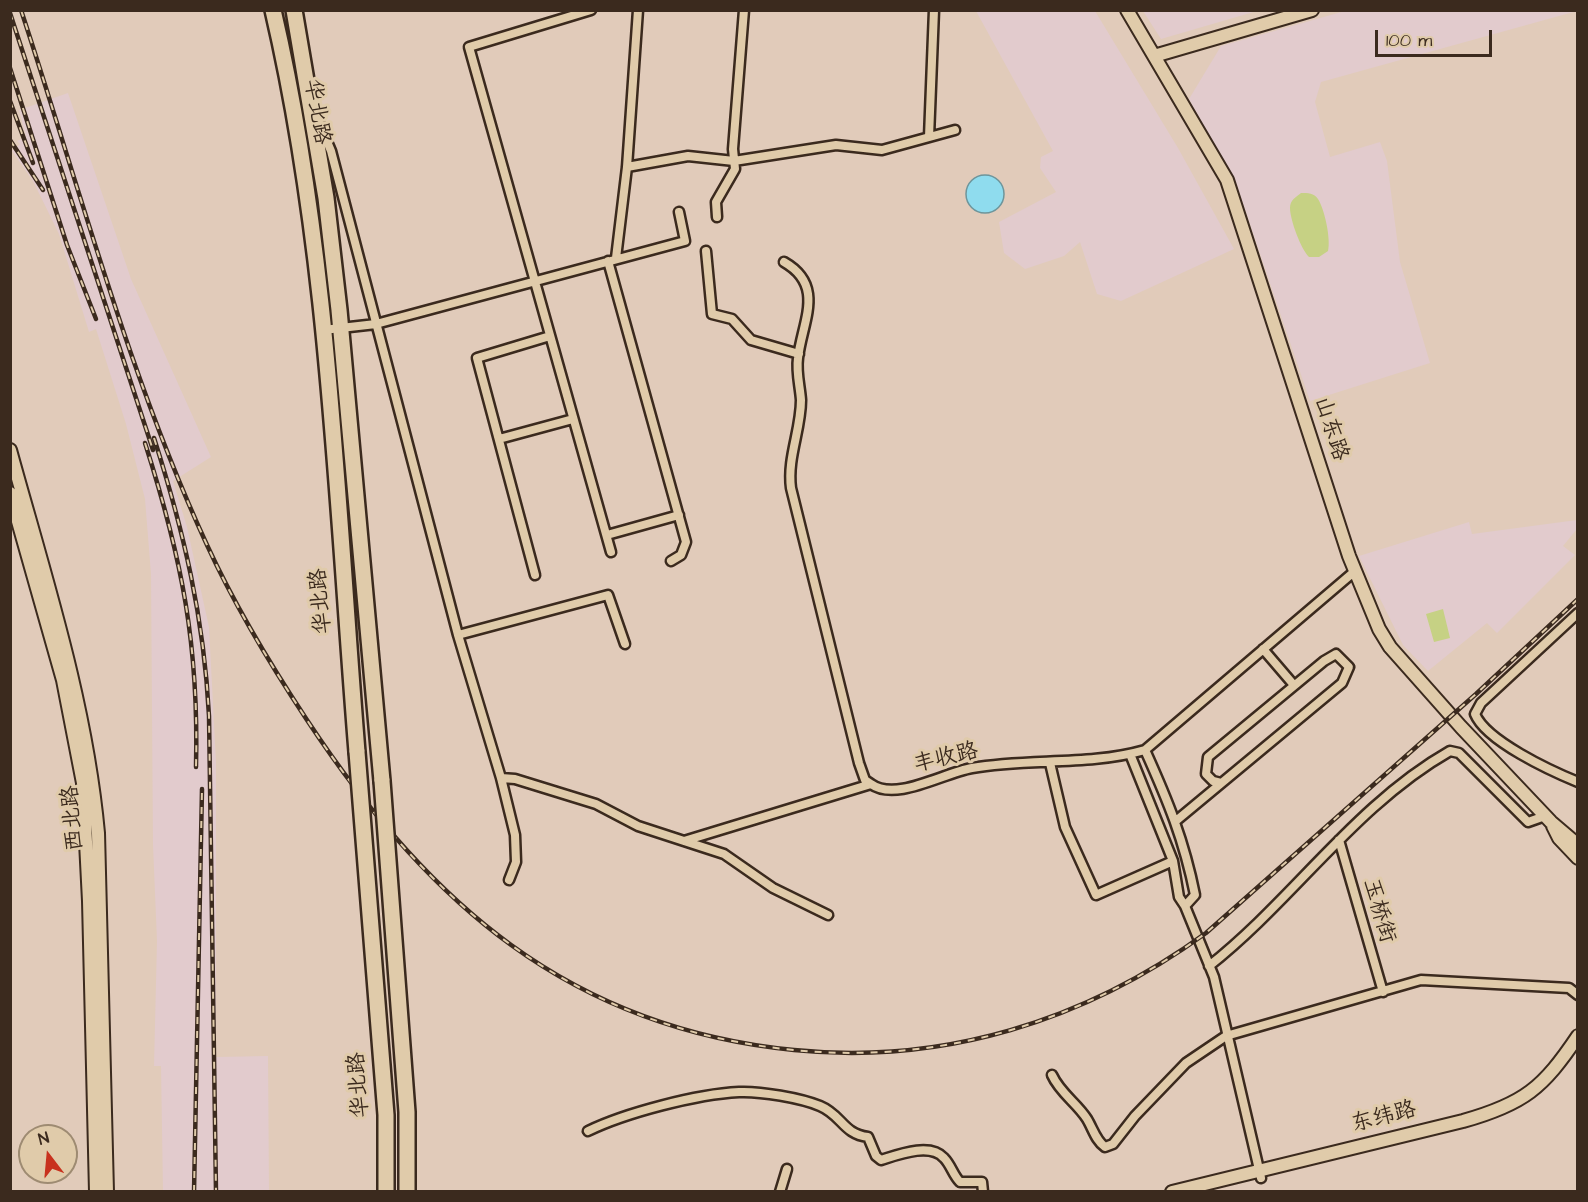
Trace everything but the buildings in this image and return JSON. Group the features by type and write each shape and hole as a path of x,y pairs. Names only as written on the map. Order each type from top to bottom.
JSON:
{"highway":[{"name":"华北路","path":"273,10 308,200 323,330 386,1115 386,1191"},
{"name":"华北路","path":"294,10 326,198 340,328 382,781 406,1101 407,1191"}],"main road":[{"name":"山东路","path":"1127,10 1227,180 1355,571 1371,613 1390,647 1461,727 1548,819 1578,845"},
{"path":"1154,56 1312,10"},
{"name":"西北路","path":"10,450 73,677 93,781 98,833 107,1191"},
{"name":"西北路","path":"10,493 63,680 83,783 96,1191"},
{"name":"山东路","path":"1548,819 1559,838 1578,858"},
{"name":"东纬路","path":"1204,1191 1518,1102 1542,1083 1578,1036"},
{"name":"东纬路","path":"1172,1191 1260,1174 1505,1116 1528,1105 1547,1089 1578,1050"}],"street":[{"path":"591,10 469,47 612,552"},
{"path":"638,10 627,167 612,260 686,542 681,555 671,561"},
{"path":"717,217 716,202 735,169 744,10"},
{"path":"930,137 934,10"},
{"path":"311,103 331,151 458,635 501,778 515,835 516,862 509,880"},
{"path":"627,167 688,156 734,161 836,145 882,150 955,130"},
{"path":"323,330 376,324 685,241 679,212"},
{"path":"706,251 712,314 732,319 751,340 799,354"},
{"path":"784,262 798,270 807,288 808,308 799,354 801,401 789,473 791,488 859,763 865,780 871,784"},
{"path":"535,575 477,358 550,336"},
{"path":"499,440 573,419"},
{"path":"607,535 679,514"},
{"name":"丰收路","path":"684,841 871,784 879,789 894,791 971,768 1050,763 1130,754 1145,750 1355,571"},
{"path":"458,635 608,595 625,644"},
{"path":"1578,613 1481,704 1475,714 1478,720 1497,736 1539,767 1578,782"},
{"path":"1263,649 1293,684"},
{"path":"1177,820 1342,683 1349,667 1336,654 1293,684 1208,757 1206,774 1213,781 1221,783"},
{"path":"1145,750 1177,820 1186,850 1195,895 1185,906"},
{"path":"1209,966 1364,815 1431,762 1450,751 1459,753 1528,822 1548,819"},
{"path":"1130,754 1173,861 1179,897 1185,906 1209,966 1260,1174"},
{"path":"1050,763 1065,827 1096,895 1173,861"},
{"path":"501,778 515,779 596,804 638,826 724,854 773,888 828,915"},
{"name":"玉桥街","path":"1339,840 1383,992"},
{"path":"1052,1076 1058,1089 1087,1118 1100,1143 1105,1147 1113,1144 1135,1116 1186,1063 1226,1036 1421,980 1569,988 1578,995"},
{"path":"588,1131 608,1121 697,1099 740,1092 798,1100 821,1106 837,1116 844,1127 856,1136 868,1137 876,1156 881,1160 904,1152 933,1152 944,1157 960,1182 982,1182 983,1191"},
{"path":"780,1191 786,1169"}],"shaded area":[{"path":"976,11 1095,11 1178,148 1234,249 1121,301 1097,294 1080,242 1064,256 1025,269 1004,253 999,222 1056,192 1040,168 1041,157 1053,151"},
{"path":"1143,11 1257,11 1161,39"},
{"path":"1345,11 1577,11 1321,82 1315,102 1330,157 1380,142 1387,161 1400,262 1430,363 1310,401 1240,195 1189,99 1221,46"},
{"path":"68,93 131,279 211,457 173,481 187,527 209,627 216,762 216,1057 268,1056 269,1191 163,1191 161,1066 154,1066 157,941 153,845 151,574 145,499 126,424 96,329 89,332 59,234 33,181 12,151 20,144 17,141 26,137 19,110"},
{"path":"1577,520 1577,529 1563,546 1575,555 1497,633 1487,623 1428,671 1403,645 1359,556 1469,522 1472,534"}],"green space":[{"path":"1301,193 1316,197 1325,217 1329,240 1328,251 1319,257 1309,257 1306,253 1292,220 1291,203"},
{"path":"1443,609 1450,638 1434,642 1426,614"}],"water":[{"path":"985,175 998,181 1004,194 998,207 985,213 972,207 966,194 972,181"}],"railway":[{"path":"21,10 106,280 153,414 218,568 280,678 353,786 402,845 454,899 511,945 573,984 640,1015 713,1037 794,1050 850,1053 904,1050 958,1043 1011,1030 1062,1013 1112,991 1160,964 1206,933 1476,694 1578,599"},
{"path":"10,13 153,450"},
{"path":"10,68 67,245 96,319"},
{"path":"10,101 33,163"},
{"path":"10,140 43,190"},
{"path":"154,438 175,507 191,576 203,644 209,716 216,1192"},
{"path":"145,443 169,525 186,603 194,681 196,767"},
{"path":"194,1192 202,789"}]}
